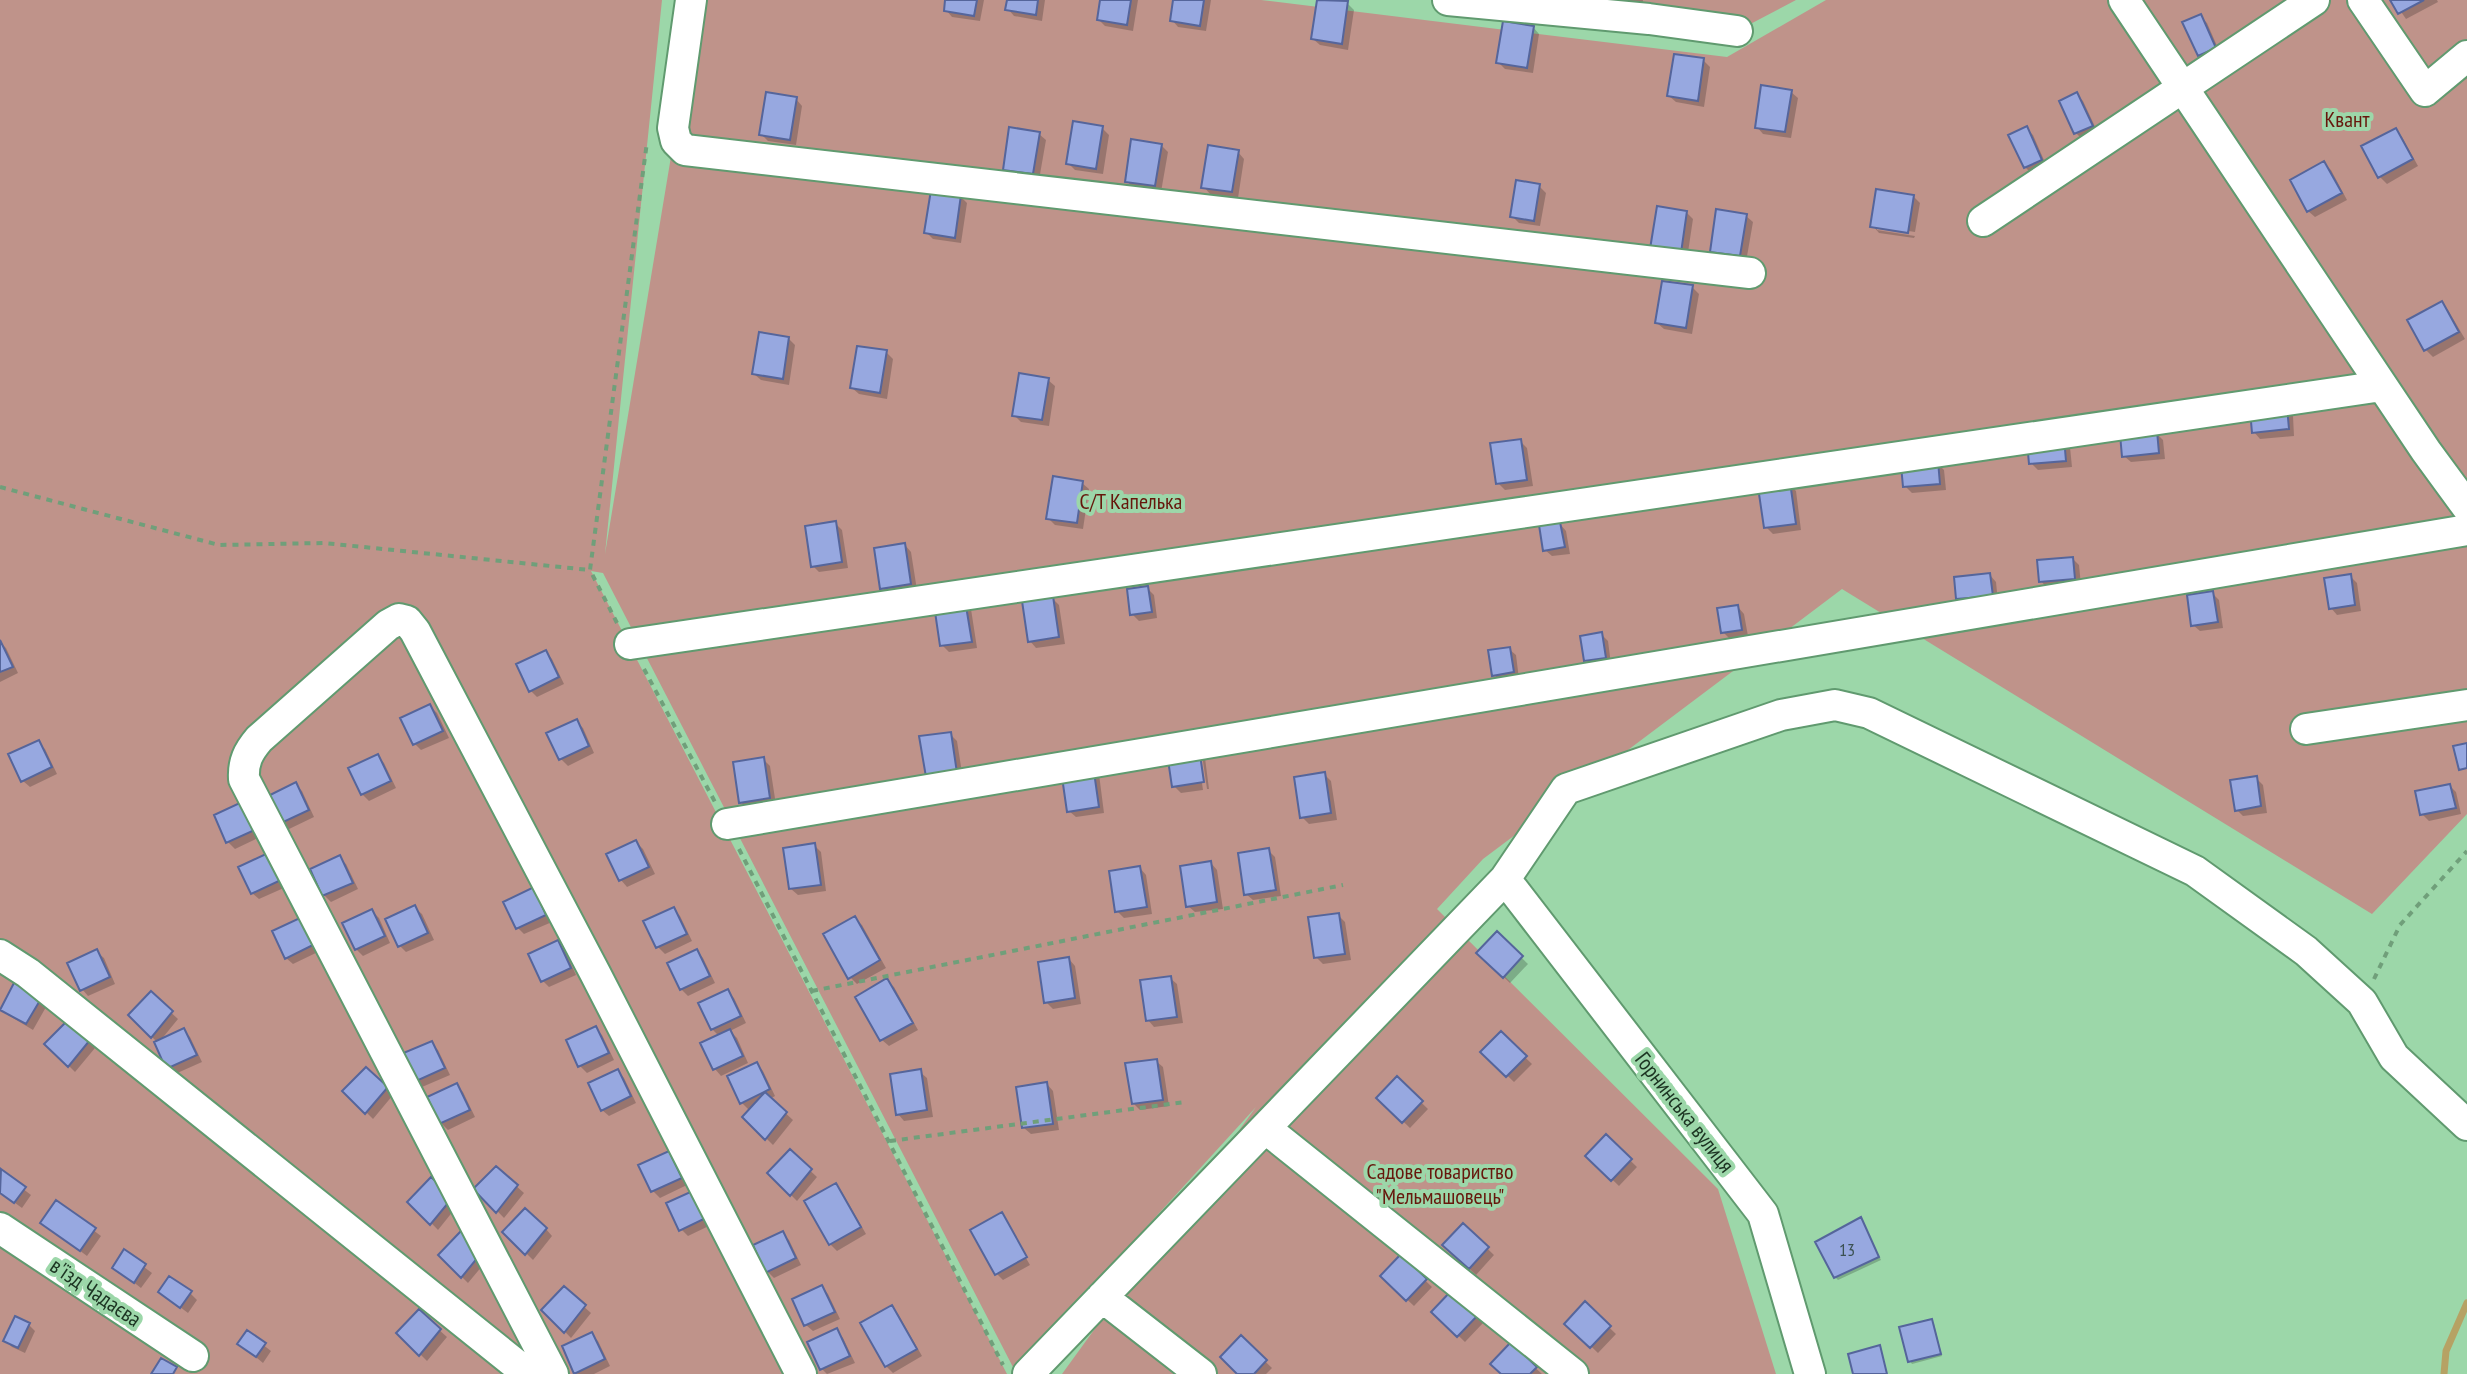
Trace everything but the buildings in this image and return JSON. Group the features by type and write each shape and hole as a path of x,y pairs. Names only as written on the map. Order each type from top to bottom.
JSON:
{"street":[{"path":"691,0 673,128 676,141 685,150 1750,273"},
{"path":"1448,0 1649,19 1737,31"},
{"path":"2124,0 2382,386 2467,507"},
{"path":"1983,221 2314,0"},
{"path":"2363,0 2425,91 2467,56"},
{"path":"630,644 2382,386"},
{"path":"727,824 2467,530"},
{"path":"553,1374 244,779 243,767 247,756 259,739 388,625 399,619 407,621 415,631 801,1374"},
{"path":"1028,1374 1505,879 1566,789 1781,715 1835,705 1869,713 2195,871 2306,951 2362,1002 2394,1057 2467,1125"},
{"path":"2306,729 2467,705"},
{"name":"Горнинська вулиця","path":"1505,879 1763,1214 1810,1374"},
{"path":"0,955 28,973 528,1374"},
{"path":"1265,1128 1573,1374"},
{"name":"в'їзд Чадаєва","path":"0,1228 193,1356"},
{"path":"1102,1297 1201,1374"}],"path":[{"path":"648,138 590,570 608,609 727,824 1008,1374"},
{"path":"0,487 219,545 324,543 590,570"},
{"path":"2362,1002 2400,925 2467,851"},
{"path":"812,991 1343,885"},
{"path":"889,1141 1185,1102"}],"green space":[{"path":"0,0 662,0 605,554 697,0 1261,0 1727,57 1826,0 2467,0 2467,814 2372,914 1842,589 1483,859 1437,909 1718,1189 1776,1374 1062,1374 1256,1107 1015,1371 603,573 591,571 1007,1374 0,1374"},
{"path":"1464,0 1796,0 1737,31"}],"waterway":[{"path":"2444,1374 2446,1351 2467,1303"}],"park label":[{"name":"Квант","path":"2347,119"},
{"name":"С/Т Капелька","path":"1131,501"},
{"name":"Садове товариство \"Мельмашовець\"","path":"1440,1184"}]}
